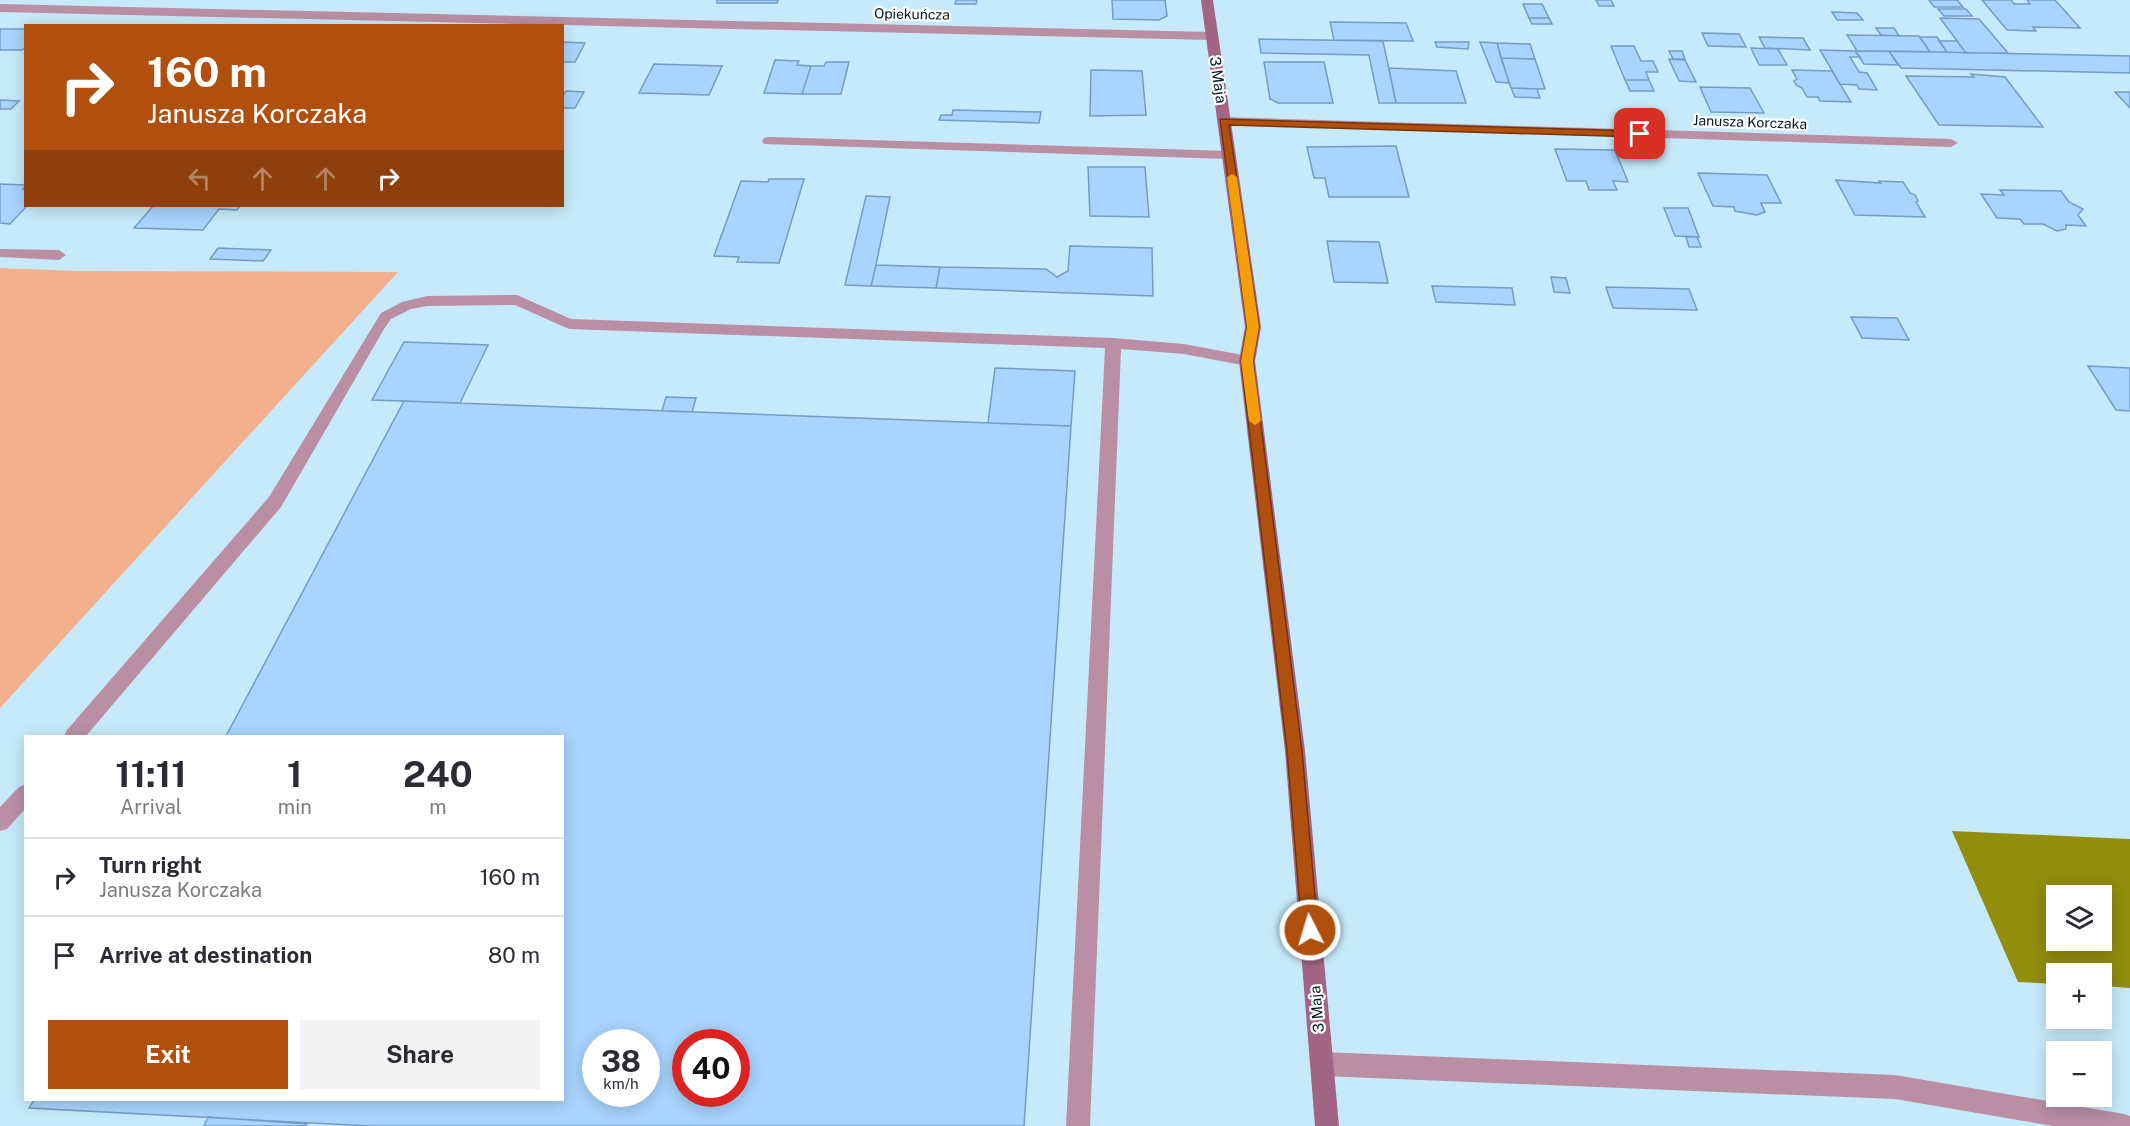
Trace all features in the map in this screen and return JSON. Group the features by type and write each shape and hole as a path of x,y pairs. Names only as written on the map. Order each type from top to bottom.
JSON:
{"street":[{"name":"3 Maja","path":"1207,0 1253,327 1247,361 1295,751 1327,1126"},
{"name":"Opiekuńcza","path":"0,8 1212,36"},
{"name":"Janusza Korczaka","path":"1224,122 1951,142"},
{"path":"769,141 1229,155"},
{"path":"0,253 59,255"},
{"path":"75,735 274,502 378,327 386,316 407,305 427,300 517,300 569,324 1113,343 1184,349 1247,361"},
{"path":"1078,1126 1113,343"},
{"path":"0,822 24,795"},
{"path":"1322,1064 1895,1087 2124,1126"}],"shaded area":[{"path":"0,268 77,271 398,272 0,708"},
{"path":"1952,831 2130,839 2130,988 2112,987 2112,963 2046,963 2046,983 2018,982"}],"building":[{"path":"717,0 778,0 777,3 717,3"},
{"path":"956,0 977,0 976,4 955,4"},
{"path":"1112,0 1165,0 1167,16 1159,20 1113,19"},
{"path":"1596,0 1611,0 1614,6 1599,6"},
{"path":"1929,0 1957,0 1963,7 1934,7"},
{"path":"1982,0 2011,0 2014,4 2030,4 2027,0 2055,0 2080,28 2033,27 2036,31 2007,30"},
{"path":"1523,4 1542,4 1549,18 1529,18"},
{"path":"1938,9 1966,9 1972,16 1944,16"},
{"path":"1832,12 1857,13 1863,20 1837,20"},
{"path":"1529,18 1549,18 1552,24 1532,24"},
{"path":"1940,18 1979,19 2008,53 1966,53"},
{"path":"1330,22 1406,23 1413,41 1334,40"},
{"path":"1876,28 1894,28 1899,36 1881,35"},
{"path":"0,29 24,29 24,48 0,50"},
{"path":"1702,33 1739,34 1746,47 1708,46"},
{"path":"1847,35 1919,36 1930,52 1857,51"},
{"path":"1759,37 1803,38 1810,50 1765,48"},
{"path":"1920,37 1937,37 1947,52 1930,52"},
{"path":"1259,39 1383,41 1396,103 1379,103 1369,55 1261,53"},
{"path":"1939,41 1957,41 1966,53 1947,52"},
{"path":"564,42 585,43 575,62 564,62"},
{"path":"1435,42 1469,42 1468,49 1437,47"},
{"path":"1480,42 1497,43 1509,83 1496,82"},
{"path":"1497,43 1530,44 1535,59 1501,58"},
{"path":"1611,46 1634,46 1641,61 1653,61 1658,72 1646,72 1649,80 1625,80"},
{"path":"1751,48 1778,49 1787,65 1759,65"},
{"path":"1820,50 1855,51 1860,57 1850,57 1859,72 1867,73 1877,90 1859,89 1857,85 1840,84"},
{"path":"1669,51 1682,51 1685,59 1673,59"},
{"path":"1855,51 1889,51 1898,65 1864,64"},
{"path":"1889,51 2130,56 2130,73 1901,68"},
{"path":"1501,58 1535,59 1545,89 1511,88"},
{"path":"1669,59 1685,60 1696,82 1679,81"},
{"path":"775,60 799,61 797,65 811,66 802,94 764,93"},
{"path":"826,62 849,62 841,94 802,94 811,66 824,66"},
{"path":"1264,62 1324,62 1333,103 1278,103 1270,99"},
{"path":"654,64 722,66 709,95 639,93"},
{"path":"1389,68 1456,71 1466,103 1396,103"},
{"path":"1091,70 1142,71 1146,115 1090,116"},
{"path":"1792,70 1832,71 1851,102 1820,101 1818,97 1807,97 1802,88 1796,85 1794,81 1797,79"},
{"path":"1971,74 2005,77 2043,127 1939,125 1906,76 1974,77"},
{"path":"1625,80 1649,80 1654,91 1630,91"},
{"path":"1700,87 1750,88 1764,113 1711,112"},
{"path":"1511,88 1537,89 1540,98 1515,97"},
{"path":"566,91 584,92 575,108 564,108"},
{"path":"2115,92 2130,92 2130,108"},
{"path":"0,100 19,101 11,109 0,109"},
{"path":"953,110 1041,112 1039,123 939,120 941,115 952,115"},
{"path":"1396,146 1409,197 1329,197 1325,178 1314,178 1307,147"},
{"path":"1555,149 1615,150 1628,182 1613,181 1617,190 1589,190 1586,181 1567,181"},
{"path":"1088,167 1145,167 1149,217 1090,216"},
{"path":"1698,173 1767,175 1781,203 1761,203 1765,212 1757,215 1735,211 1734,207 1713,206"},
{"path":"769,179 804,179 779,263 737,262 739,257 714,256 741,181 768,182"},
{"path":"1836,180 1903,182 1910,193 1915,195 1918,201 1916,202 1925,217 1855,215"},
{"path":"0,184 24,185 24,207 26,207 10,224 0,223"},
{"path":"2000,190 2061,191 2069,202 2083,209 2078,215 2086,226 2066,225 2066,229 2057,231 2043,224 2024,224 2020,219 1997,218 1981,194 2004,195"},
{"path":"866,196 890,197 876,265 871,286 845,285"},
{"path":"152,207 239,207 237,210 219,209 203,230 134,228"},
{"path":"1664,208 1688,208 1699,237 1675,236"},
{"path":"1686,237 1697,237 1701,247 1689,247"},
{"path":"1327,241 1379,242 1388,283 1334,282"},
{"path":"1070,246 1152,248 1153,296 936,288 940,267 1046,269 1057,277 1068,271"},
{"path":"218,248 271,250 263,261 210,259"},
{"path":"876,265 940,267 936,288 871,286"},
{"path":"1551,277 1566,278 1570,293 1554,292"},
{"path":"1432,286 1512,288 1515,305 1436,302"},
{"path":"1606,287 1689,289 1697,310 1613,308"},
{"path":"1851,317 1897,318 1909,340 1862,338"},
{"path":"404,342 488,345 460,403 372,400"},
{"path":"2088,366 2130,368 2130,411 2116,410"},
{"path":"995,368 1075,371 1071,426 988,423"},
{"path":"666,397 696,398 692,412 662,411"},
{"path":"404,401 1071,426 1024,1126 370,1126 29,1108 33,1101 564,1101 564,735 227,735"},
{"path":"208,1117 307,1124 306,1126 204,1126"}],"slow traffic":[{"path":"1232,177 1253,327 1247,361 1255,421"}],"route":[{"path":"1310,930 1295,751 1247,361 1253,327 1224,122 1640,134"}]}
